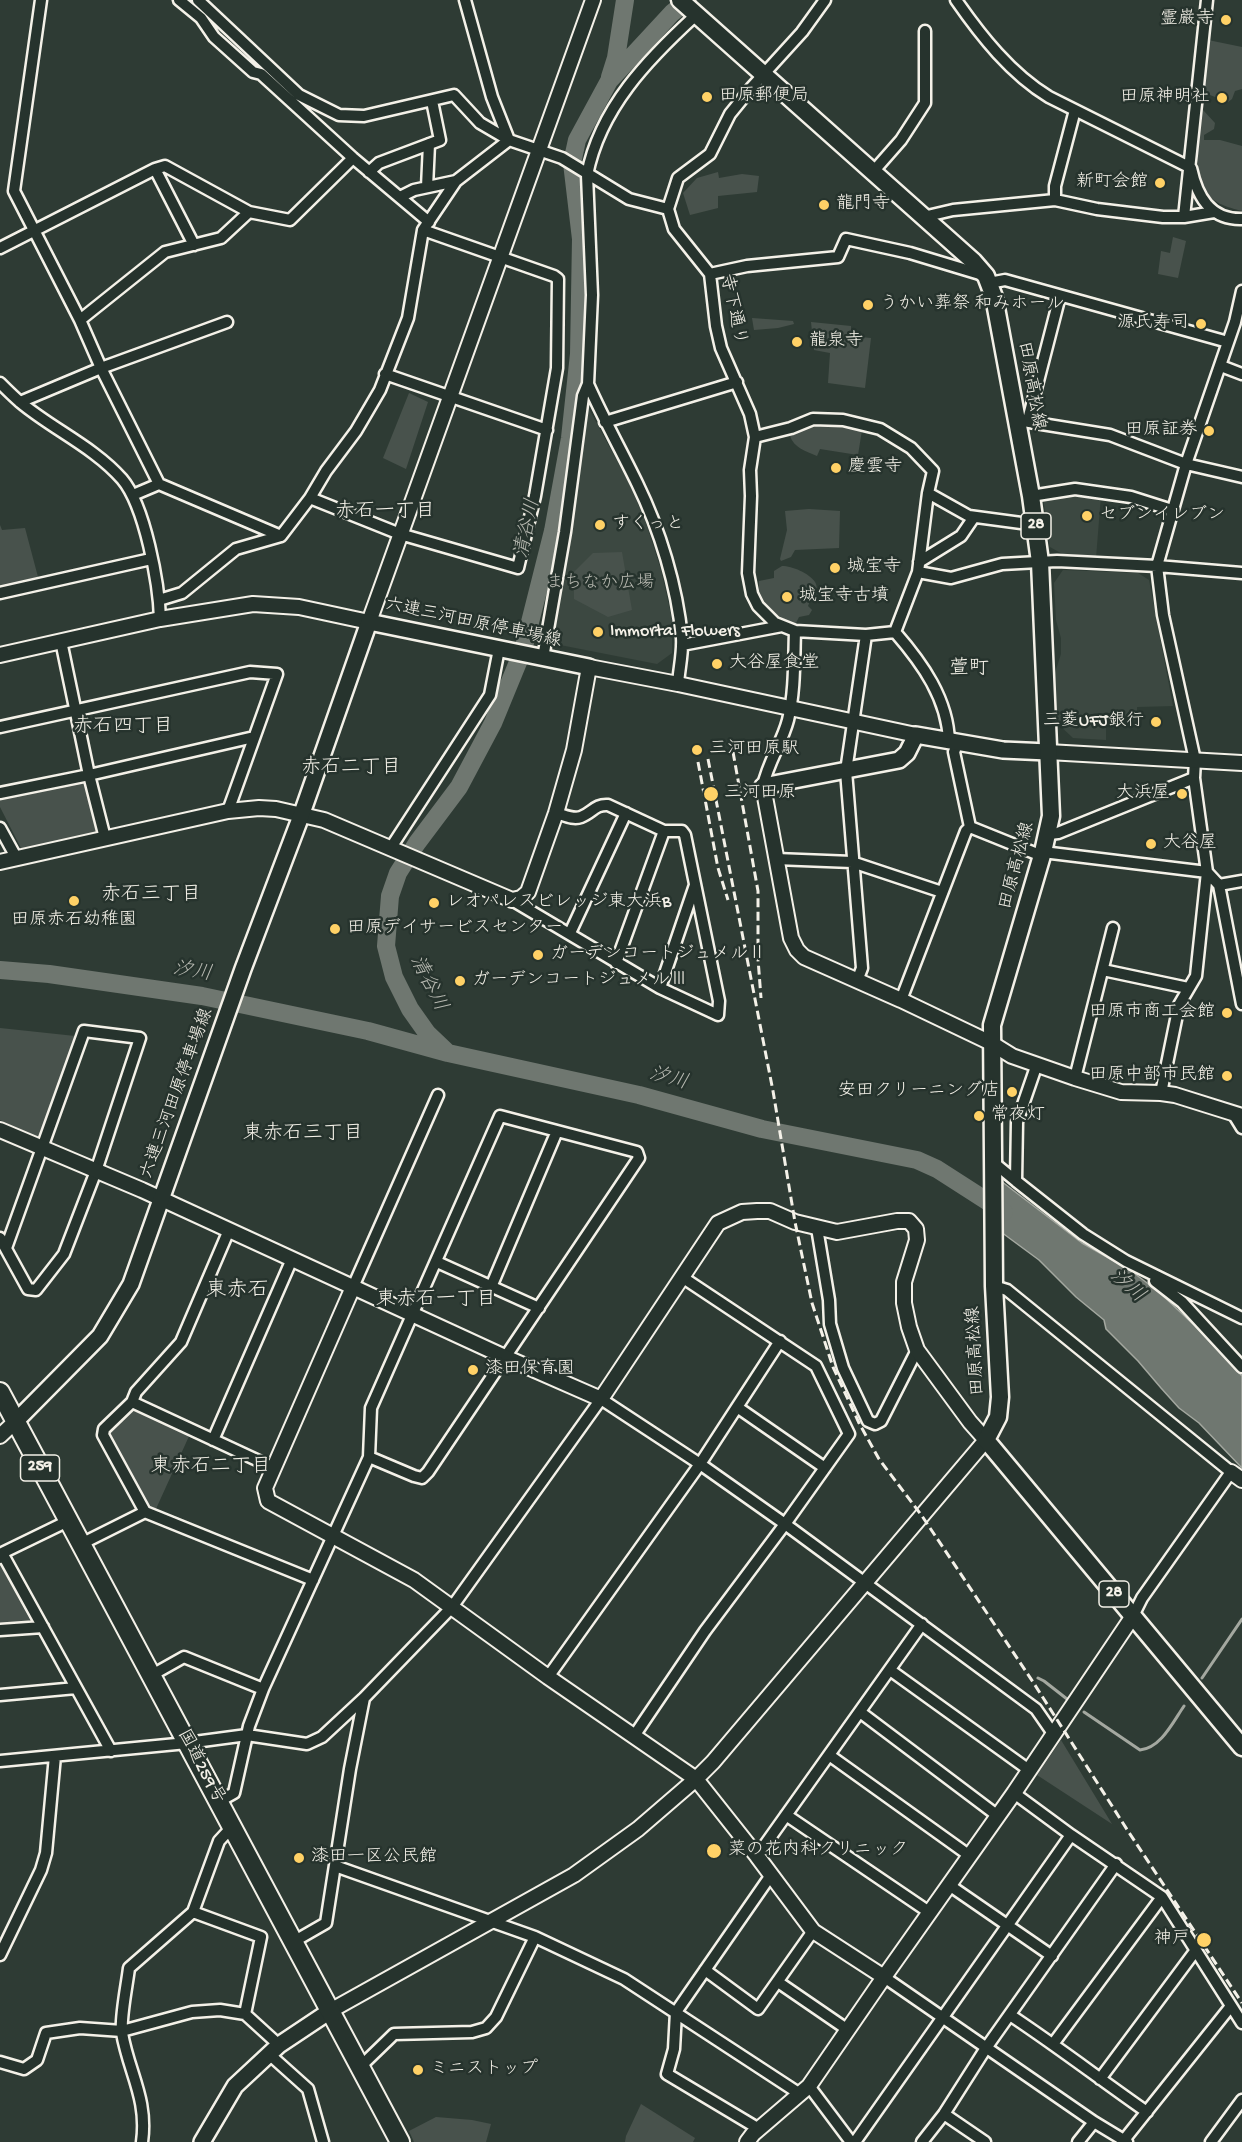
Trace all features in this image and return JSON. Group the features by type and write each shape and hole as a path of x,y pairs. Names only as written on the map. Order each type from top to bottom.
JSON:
{"highway":[{"name":"国道259号","path":"0,1392 400,2142"}],"main road":[{"name":"田原高松線","path":"689,9 973,261 987,279 994,297 1023,420 1040,562 1051,816 1049,834 992,1025 993,1258 1000,1398 998,1417 986,1440"},
{"name":"六連三河田原停車場線","path":"16,1421 100,1336 131,1284 369,622 589,667"},
{"path":"763,786 899,760 908,753 916,735 1003,750 1048,752"},
{"name":"28","path":"986,1440 1242,1747"},
{"path":"202,2142 235,2086 274,2050 330,2011"}],"street":[{"path":"41,0 14,191 80,320 101,368 159,484 281,536"},
{"path":"179,0 201,18 214,37 253,72 261,75 400,197 426,226 500,258 558,279 557,368 535,496 518,568 400,534 310,498"},
{"path":"198,0 299,95 339,115 364,116 454,95 480,123 509,140 562,158 629,199 668,209 678,178 710,154 730,114 802,32 825,0"},
{"path":"465,0 492,97 509,140"},
{"path":"0,655 160,619 253,604 299,608 369,622 593,0"},
{"path":"956,0 998,54 1031,86 1191,168 1198,191 1214,212"},
{"path":"1184,217 1207,0"},
{"path":"539,657 565,532 583,396 588,384 592,295 585,174 608,117 624,92 689,9"},
{"path":"872,173 901,140 925,103 925,31"},
{"path":"369,171 379,163 440,140 432,101"},
{"path":"1055,200 1055,186 1075,110"},
{"path":"159,600 182,593 236,549 281,536 310,498 326,471 356,431 380,390 408,318 426,226 456,181 509,140"},
{"path":"427,187 429,144"},
{"path":"0,248 165,166 249,212 290,220 353,158"},
{"path":"155,169 194,245"},
{"path":"400,197 414,190 456,181"},
{"path":"923,217 953,210 1055,200 1097,209 1163,217 1184,217 1214,212 1242,219"},
{"name":"寺下通り","path":"668,209 674,229 710,274 721,348 747,403 755,437 750,470 748,573 752,594 758,606 776,623 795,631 866,635 895,632"},
{"path":"80,320 165,252 221,238 249,212"},
{"path":"710,274 747,266 838,257 846,239 910,253 987,279 1005,280 1228,342"},
{"path":"1161,1093 1179,1005 1196,976 1207,872 1194,778 1195,760 1162,615 1157,566 1186,464 1236,322 1242,291"},
{"path":"1060,296 1023,420 1110,435 1186,464 1242,477"},
{"path":"20,402 101,368 227,322"},
{"path":"1221,366 1242,374"},
{"path":"386,374 547,430"},
{"path":"605,422 737,382"},
{"path":"0,383 20,402 98,457 123,480 133,495 141,516 159,600 160,619"},
{"path":"588,384 653,519 677,604 682,645 678,684"},
{"path":"755,437 791,428 813,419 843,420 880,429 911,448 933,471 919,567 895,632 915,655 939,694 953,743 970,827"},
{"path":"133,495 159,484"},
{"path":"1031,496 1075,489 1131,497 1172,510"},
{"path":"928,493 974,517 1035,525"},
{"path":"919,567 961,536 974,517"},
{"path":"0,593 151,559"},
{"path":"919,567 951,578 1002,564 1040,562 1157,566 1242,573"},
{"path":"682,645 782,626"},
{"path":"795,631 791,708 788,723 766,773 763,786 791,938 797,950 804,957 901,1000 991,1043 1012,1056 1121,1092 1175,1095 1238,1116 1242,1128"},
{"path":"857,981 862,968 846,771 866,635"},
{"path":"62,641 89,776 105,838"},
{"path":"390,849 490,695 502,649"},
{"path":"512,900 521,898 528,892 556,813 574,750 589,667 854,720 916,735"},
{"path":"0,727 250,672 277,674 228,811"},
{"path":"0,793 89,776 254,737"},
{"path":"1048,752 1242,763"},
{"path":"1049,834 1058,833 1194,778"},
{"path":"0,862 228,811 276,809 324,820 512,900 660,988 718,1015 719,1001 685,835 682,831 664,831 608,805 594,807 582,817 574,818 556,813"},
{"path":"570,933 626,813"},
{"path":"970,827 1043,854 1207,872 1219,885 1242,1004"},
{"path":"901,1000 966,831 970,827"},
{"path":"0,828 17,859"},
{"path":"616,963 664,831"},
{"path":"776,859 852,862 942,892"},
{"path":"1219,885 1242,880"},
{"path":"660,988 695,884"},
{"path":"1075,1078 1113,928"},
{"path":"1103,970 1188,988"},
{"path":"0,1238 28,1288 36,1290 64,1254 96,1171 140,1038 84,1031 6,1248"},
{"path":"1016,1181 1017,1122 1037,1064"},
{"path":"438,1095 273,1468 265,1488 268,1501 414,1580 548,1677 696,1779 813,1931 1126,2141 1231,2007"},
{"path":"218,1802 234,1792 247,1735 263,1689 369,1457 371,1408 500,1116 638,1152 639,1158 428,1472 422,1478 414,1476 369,1457"},
{"path":"0,1130 160,1199 600,1399 700,1464 866,1582 1036,1709 1054,1735"},
{"path":"491,1287 557,1131"},
{"path":"993,1165 1083,1234 1126,1261 1182,1302 1242,1367"},
{"path":"0,1761 247,1735 307,1744 322,1737 364,1698 452,1607 600,1399 718,1223 742,1212 770,1211 795,1222 837,1232 897,1221 909,1221 916,1229 916,1240 904,1282 904,1303 917,1350 986,1440 696,1779 638,1829 574,1875 330,2011"},
{"path":"817,1228 829,1300 830,1324 843,1368 868,1421 875,1424 881,1421 917,1350"},
{"path":"229,1230 182,1342 136,1392 132,1402 104,1429 103,1435 145,1512 313,1580"},
{"path":"213,1440 292,1259"},
{"path":"1126,1261 1242,1318"},
{"path":"437,1262 539,1308"},
{"path":"634,1736 705,1631 849,1434 816,1366 682,1277"},
{"path":"747,2142 805,2090 1014,1794 1133,1616 1142,1598 1236,1476 1008,1290 994,1286"},
{"path":"548,1677 700,1464 780,1341"},
{"path":"132,1402 273,1468"},
{"path":"737,1407 825,1468"},
{"path":"0,1436 16,1421"},
{"path":"81,1544 145,1512"},
{"path":"68,1521 1,1556 111,1751"},
{"path":"757,1856 922,1624"},
{"path":"0,1630 43,1627"},
{"path":"152,1675 184,1657 263,1689"},
{"path":"890,1670 1029,1770"},
{"path":"0,1695 76,1688"},
{"path":"293,1942 326,1923 364,1698"},
{"path":"860,1712 998,1816"},
{"path":"829,1755 970,1856"},
{"path":"0,1955 41,1870 46,1853 55,1756"},
{"path":"1014,1794 1162,1897 1242,2023"},
{"path":"786,1815 929,1912"},
{"path":"142,2142 144,2130 142,2098 122,2031 129,1968 193,1912 219,1842 231,1828"},
{"path":"335,1866 493,1921 624,1979 805,2090 853,2142 1071,1835"},
{"path":"922,2142 944,2114 986,2048 1116,1864"},
{"path":"759,2129 667,2074 674,2049 676,2012 771,1875"},
{"path":"949,1885 1052,1956"},
{"path":"1053,2044 1162,1897"},
{"path":"193,1912 261,1937 245,2014"},
{"path":"705,1970 758,2009 813,1931"},
{"path":"360,2067 394,2034 472,2032 486,2028 496,2017 535,1938"},
{"path":"1100,2079 1196,1950"},
{"path":"778,1982 848,2030"},
{"path":"0,2062 24,2069 37,2060 46,2033 80,2028 122,2031 192,2012 220,2010 245,2014 308,2088 323,2142"},
{"path":"1010,2015 1147,2112"},
{"path":"1211,2142 1242,2100"},
{"path":"944,2114 985,2142"},
{"path":"1078,2142 1094,2121"}],"shaded area":[{"path":"588,407 630,485 646,523 661,570 672,619 672,653 657,664 550,643 575,505 583,409"},
{"path":"1064,494 1101,495 1096,558 1068,557 1050,547 1043,497"},
{"path":"1063,570 1138,573 1149,580 1173,706 1137,707 1137,717 1106,718 1106,740 1073,738 1056,722 1054,676 1061,654 1061,638 1056,620 1054,583"}],"green space":[{"name":"田原神明社","path":"1208,40 1242,47 1242,89 1235,91 1228,102 1210,95 1205,97 1203,110 1215,123 1214,129 1204,135 1204,140 1220,140 1242,146 1242,211 1225,206 1210,197 1203,188 1199,176 1198,139"},
{"path":"718,172 719,178 742,174 759,176 757,192 718,196 718,208 690,215 683,193 697,178"},
{"path":"1173,237 1186,241 1178,278 1158,274 1161,251 1170,253"},
{"path":"752,318 793,321 794,324 754,330"},
{"path":"811,322 851,326 851,336 871,338 865,388 828,383 830,353 814,350"},
{"path":"409,393 428,402 406,469 383,458"},
{"path":"813,423 841,424 862,430 858,455 820,449 817,456 797,446 790,436"},
{"path":"809,509 840,511 839,548 795,550 791,557 781,561 787,530 785,511"},
{"path":"0,525 2,530 25,528 38,577 0,585"},
{"name":"まちなか広場","path":"622,552 632,610 608,617 574,599 574,572 593,553"},
{"path":"782,566 805,573 816,585 816,598 811,598 808,606 812,610 809,615 799,617 795,625 779,623 759,600 759,581 774,578 774,571"},
{"path":"85,780 97,835 22,850 0,807 0,797"},
{"path":"0,1028 75,1036 39,1138 0,1120"},
{"path":"135,1408 190,1434 155,1511 148,1506 109,1433"},
{"path":"0,1564 31,1622 0,1626"},
{"path":"1061,1740 1112,1824 1037,1775"},
{"path":"641,2104 695,2138 693,2142 625,2142"},
{"path":"436,2117 491,2124 486,2142 414,2142 409,2131"}],"water":[{"path":"1001,1181 1082,1243 1130,1270 1159,1292 1242,1376 1242,1468 1199,1423 1179,1408 1106,1329 1104,1320 1076,1297 1039,1260 1001,1232"}],"waterway":[{"path":"610,77 616,58 625,0"},
{"name":"清谷川","path":"447,1052 427,1033 410,1009 394,977 386,946 390,896 398,873 417,843 459,787 493,723 523,650 553,531 570,438 579,354 581,239 572,163 577,140 609,81 672,13 688,0"},
{"name":"汐川","path":"0,970 49,974 202,996 368,1031 448,1053 639,1095 762,1129 917,1160 937,1169 1004,1212"},
{"path":"1202,1678 1242,1619"},
{"path":"1038,1678 1067,1699"},
{"path":"1084,1712 1140,1750 1154,1745 1171,1726 1184,1706"}],"railway":[{"path":"733,752 758,891 758,959 761,998"},
{"path":"708,759 773,1091 795,1222 812,1303 833,1367 879,1459 922,1516 1033,1682 1242,2003"},
{"path":"698,762 718,868 728,900"}],"place":[{"name":"霊巌寺","path":"1226,20"},
{"name":"田原郵便局","path":"707,97"},
{"name":"田原神明社","path":"1222,98"},
{"name":"新町会館","path":"1160,183"},
{"name":"龍門寺","path":"824,205"},
{"name":"うかい葬祭 和みホール","path":"868,305"},
{"name":"源氏寿司","path":"1201,324"},
{"name":"龍泉寺","path":"797,342"},
{"name":"田原証券","path":"1209,431"},
{"name":"慶雲寺","path":"836,468"},
{"name":"セブンイレブン","path":"1087,516"},
{"name":"すくっと","path":"600,525"},
{"name":"城宝寺","path":"835,568"},
{"name":"城宝寺古墳","path":"787,597"},
{"name":"Immortal Flowers","path":"598,632"},
{"name":"大谷屋食堂","path":"717,664"},
{"name":"三菱UFJ銀行","path":"1156,722"},
{"name":"三河田原駅","path":"697,750"},
{"name":"三河田原","path":"711,794"},
{"name":"大浜屋","path":"1182,794"},
{"name":"大谷屋","path":"1151,844"},
{"name":"田原赤石幼稚園","path":"74,901"},
{"name":"レオパレスビレッジ東大浜B","path":"434,903"},
{"name":"田原デイサービスセンター","path":"335,929"},
{"name":"ガーデンコートジュメルⅡ","path":"538,955"},
{"name":"ガーデンコートジュメルⅢ","path":"460,981"},
{"name":"田原市商工会館","path":"1227,1013"},
{"name":"田原中部市民館","path":"1227,1076"},
{"name":"安田クリーニング店","path":"1012,1092"},
{"name":"常夜灯","path":"979,1116"},
{"name":"漆田保育園","path":"473,1370"},
{"name":"菜の花内科クリニック","path":"714,1851"},
{"name":"漆田一区公民館","path":"299,1858"},
{"name":"神戸","path":"1204,1940"},
{"name":"ミニストップ","path":"418,2070"}],"district":[{"name":"赤石一丁目","path":"385,513"},
{"name":"萱町","path":"969,670"},
{"name":"赤石四丁目","path":"123,728"},
{"name":"赤石二丁目","path":"351,769"},
{"name":"赤石三丁目","path":"151,896"},
{"name":"東赤石三丁目","path":"303,1135"},
{"name":"東赤石","path":"237,1292"},
{"name":"東赤石一丁目","path":"436,1301"},
{"name":"東赤石二丁目","path":"211,1468"}]}
